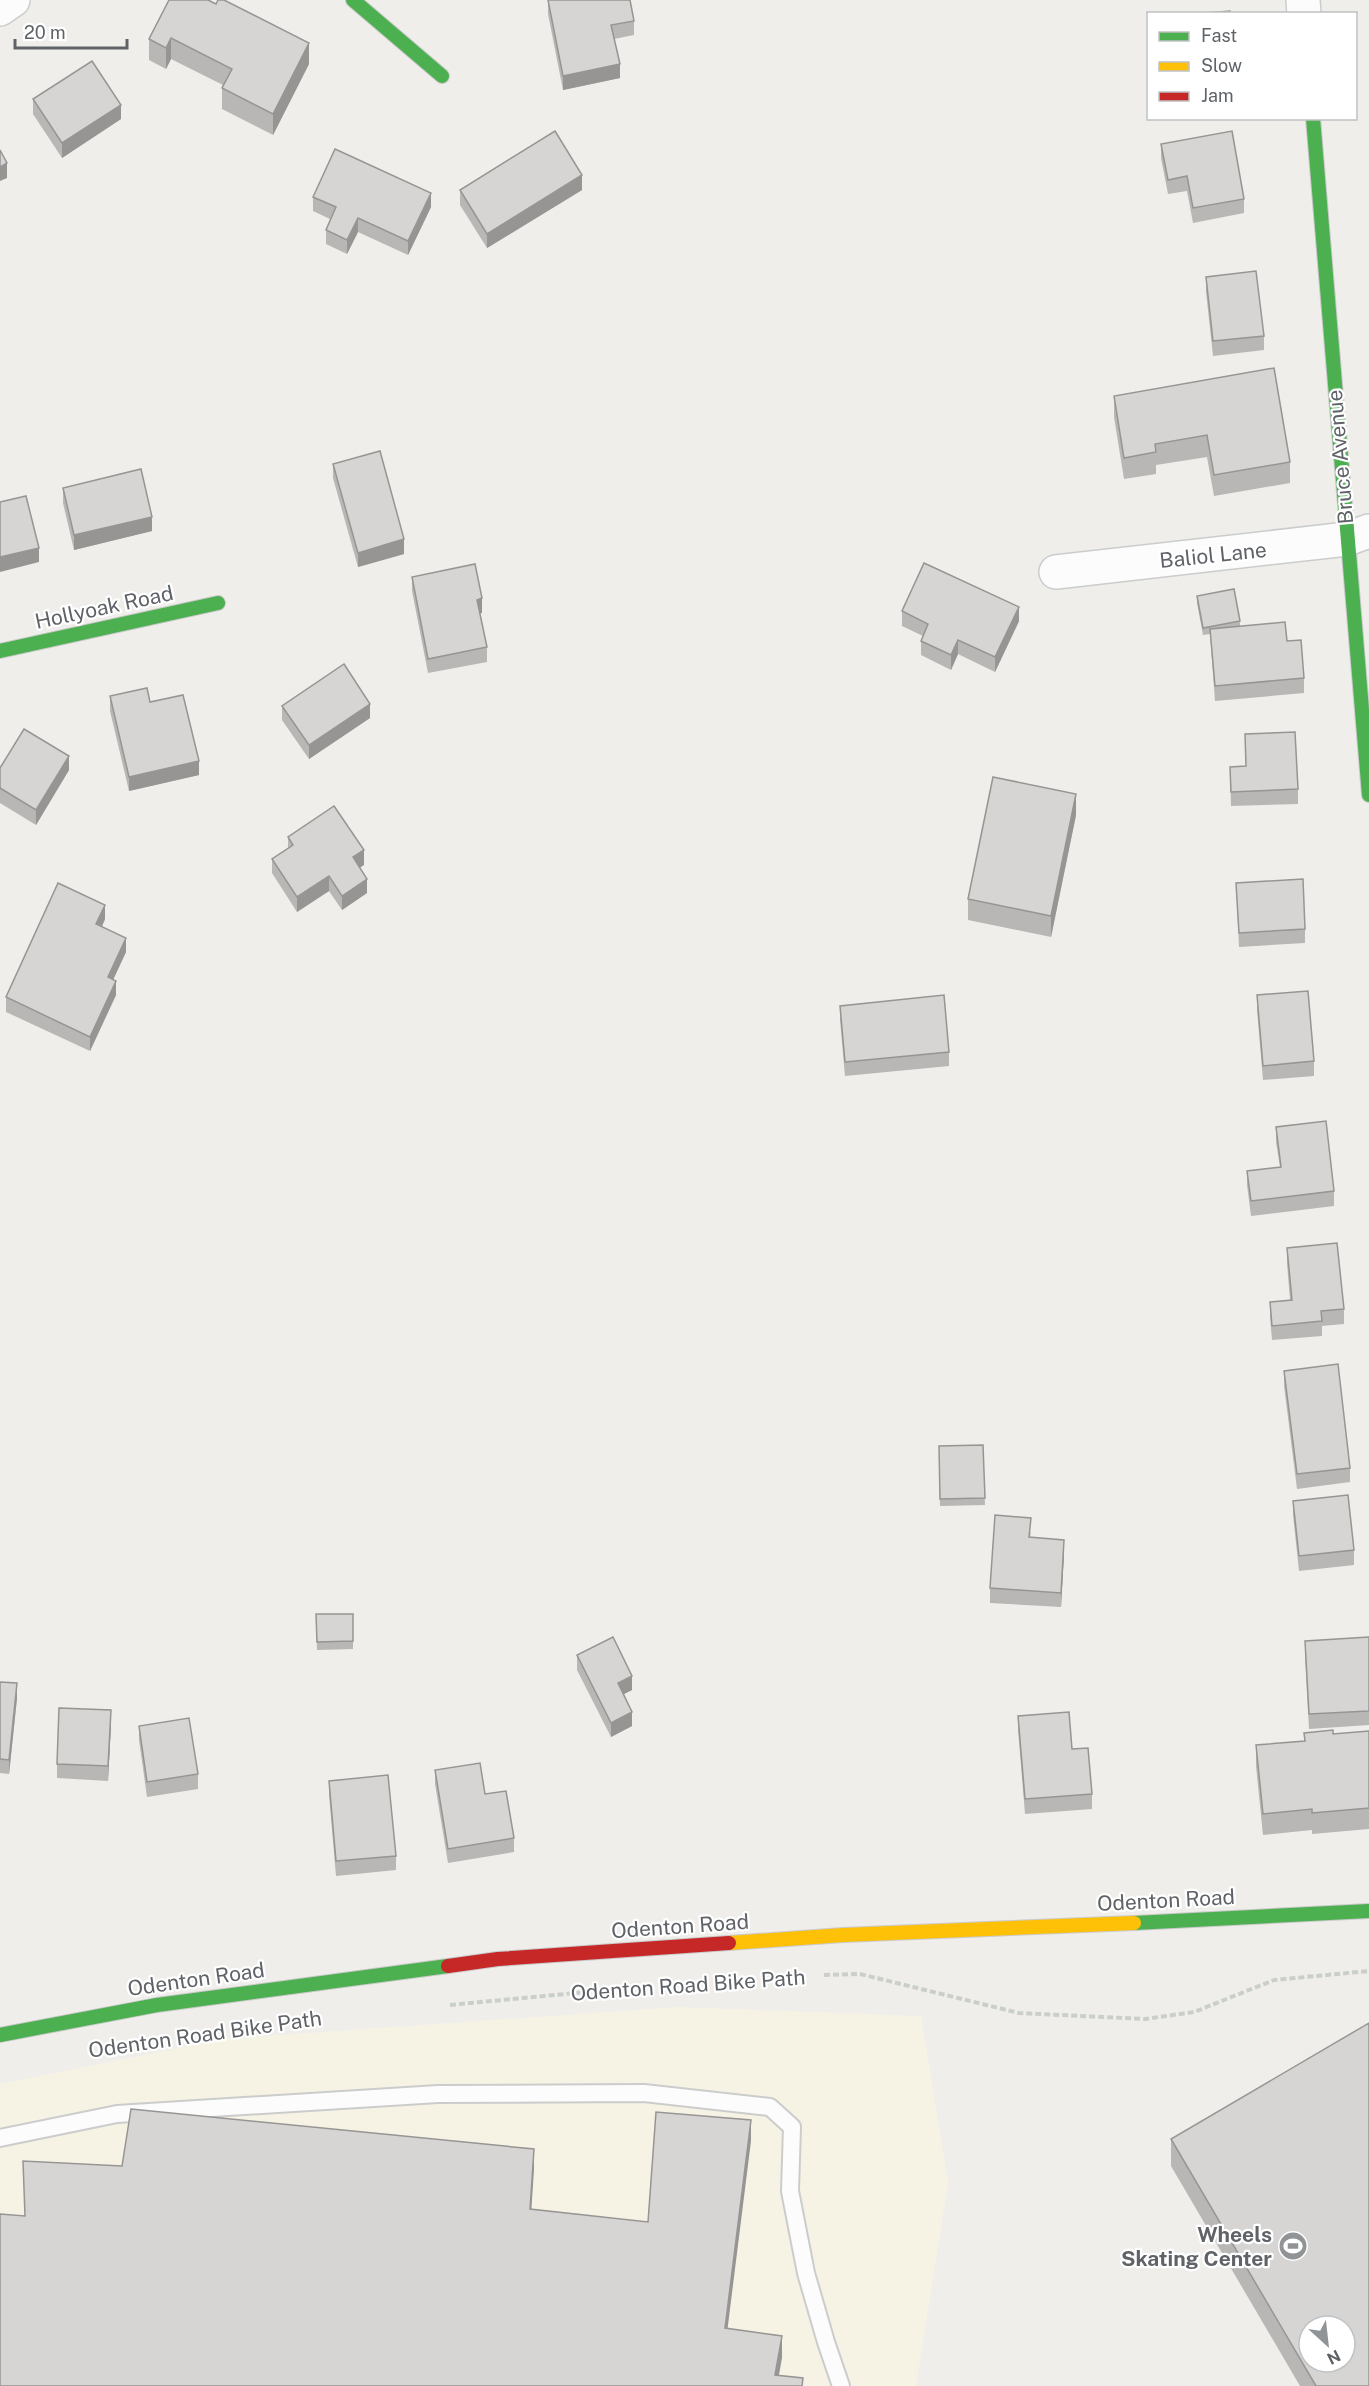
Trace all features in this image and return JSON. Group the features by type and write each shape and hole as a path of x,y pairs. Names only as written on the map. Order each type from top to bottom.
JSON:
{"street":[{"path":"0,9 13,0"},
{"path":"353,0 442,76"},
{"name":"Bruce Avenue","path":"1313,120 1358,535 1369,795"},
{"name":"Baliol Lane","path":"1056,572 1358,535"},
{"name":"Hollyoak Road","path":"0,651 218,603"},
{"name":"Odenton Road","path":"0,2035 157,2005 498,1959 843,1935 1369,1911"}],"lane":[{"path":"0,2138 117,2114 438,2094 644,2093 770,2107 792,2127 790,2191 806,2273 841,2386"}],"path":[{"name":"Odenton Road Bike Path","path":"815,1976 860,1974 1019,2013 1145,2019 1194,2012 1274,1980 1369,1971"},
{"name":"Odenton Road Bike Path","path":"443,2005 597,1991"}],"shaded area":[{"path":"677,2007 921,2016 948,2183 916,2386 0,2386 0,2084 225,2039"}],"building":[{"path":"169,0 208,0 216,4 218,0 224,0 309,43 273,114 222,88 232,69 171,38 166,48 149,39"},
{"path":"548,0 630,0 634,21 611,25 620,64 563,76"},
{"path":"92,61 121,105 62,143 33,99"},
{"path":"555,131 582,175 487,234 460,190"},
{"path":"1232,131 1244,199 1193,208 1187,176 1168,180 1161,144"},
{"path":"335,149 431,193 408,241 358,218 347,240 326,230 336,207 313,197"},
{"path":"0,150 7,163 0,167"},
{"path":"1256,271 1264,336 1213,341 1206,277"},
{"path":"1274,368 1290,462 1214,475 1207,435 1155,444 1156,452 1124,458 1114,396"},
{"path":"380,451 404,539 358,553 333,464"},
{"path":"141,469 152,517 74,535 63,488"},
{"path":"26,496 39,548 0,557 0,502"},
{"path":"924,563 1019,607 995,657 958,640 951,655 921,641 928,624 902,611"},
{"path":"475,564 482,598 477,600 487,647 428,659 412,577"},
{"path":"1234,589 1240,621 1203,628 1197,596"},
{"path":"1285,622 1287,641 1301,640 1304,678 1215,686 1210,629"},
{"path":"344,664 370,704 309,745 282,706"},
{"path":"147,688 150,702 183,695 199,761 129,777 110,696"},
{"path":"24,729 69,756 36,810 0,788 0,768"},
{"path":"1295,732 1298,789 1231,792 1230,767 1246,766 1245,734"},
{"path":"993,777 1076,794 1051,916 968,899"},
{"path":"334,806 364,850 353,857 367,879 342,896 329,876 297,897 272,859 293,845 288,837"},
{"path":"1303,879 1305,929 1239,933 1236,883"},
{"path":"58,883 105,905 96,924 126,938 108,977 116,981 90,1037 6,997"},
{"path":"1308,991 1314,1061 1263,1066 1257,995"},
{"path":"944,995 949,1052 845,1062 840,1006"},
{"path":"1326,1121 1334,1191 1251,1201 1247,1171 1281,1167 1276,1127"},
{"path":"1337,1243 1344,1309 1321,1311 1322,1321 1272,1326 1270,1302 1292,1300 1287,1248"},
{"path":"1338,1364 1350,1468 1297,1474 1284,1371"},
{"path":"983,1445 985,1498 940,1499 939,1446"},
{"path":"1348,1495 1354,1550 1299,1556 1293,1501"},
{"path":"995,1515 1031,1518 1029,1537 1064,1540 1061,1593 990,1588"},
{"path":"316,1614 353,1614 353,1641 317,1642"},
{"path":"613,1637 632,1676 618,1683 632,1712 611,1723 577,1655"},
{"path":"1369,1637 1369,1711 1309,1714 1305,1641"},
{"path":"0,1682 17,1683 9,1760 0,1759"},
{"path":"59,1708 111,1710 108,1766 57,1764"},
{"path":"1069,1712 1072,1749 1088,1748 1092,1794 1025,1799 1018,1716"},
{"path":"189,1718 198,1774 147,1782 139,1726"},
{"path":"1333,1730 1333,1734 1369,1731 1369,1808 1312,1813 1312,1809 1263,1814 1256,1745 1305,1741 1304,1733"},
{"path":"480,1763 485,1794 506,1791 514,1838 448,1849 435,1770"},
{"path":"388,1775 396,1856 336,1861 329,1781"},
{"name":"Wheels Skating Center","path":"1369,2023 1369,2386 1316,2386 1309,2374 1357,2374 1357,2314 1297,2314 1297,2354 1171,2139"},
{"path":"131,2109 534,2149 530,2209 648,2222 656,2112 751,2120 725,2328 782,2336 775,2375 803,2378 802,2386 0,2386 0,2214 25,2216 23,2161 122,2166"}],"traffic: fast":[{"path":"353,0 442,76"},
{"path":"1313,120 1369,795"},
{"path":"0,651 218,603"},
{"path":"1134,1923 1369,1911"},
{"path":"0,2035 157,2005 448,1966"}],"traffic: slow":[{"path":"729,1943 843,1935 1134,1923"}],"traffic: jam":[{"path":"448,1966 498,1959 729,1943"}],"place":[{"name":"Wheels Skating Center","path":"1293,2246"}]}
